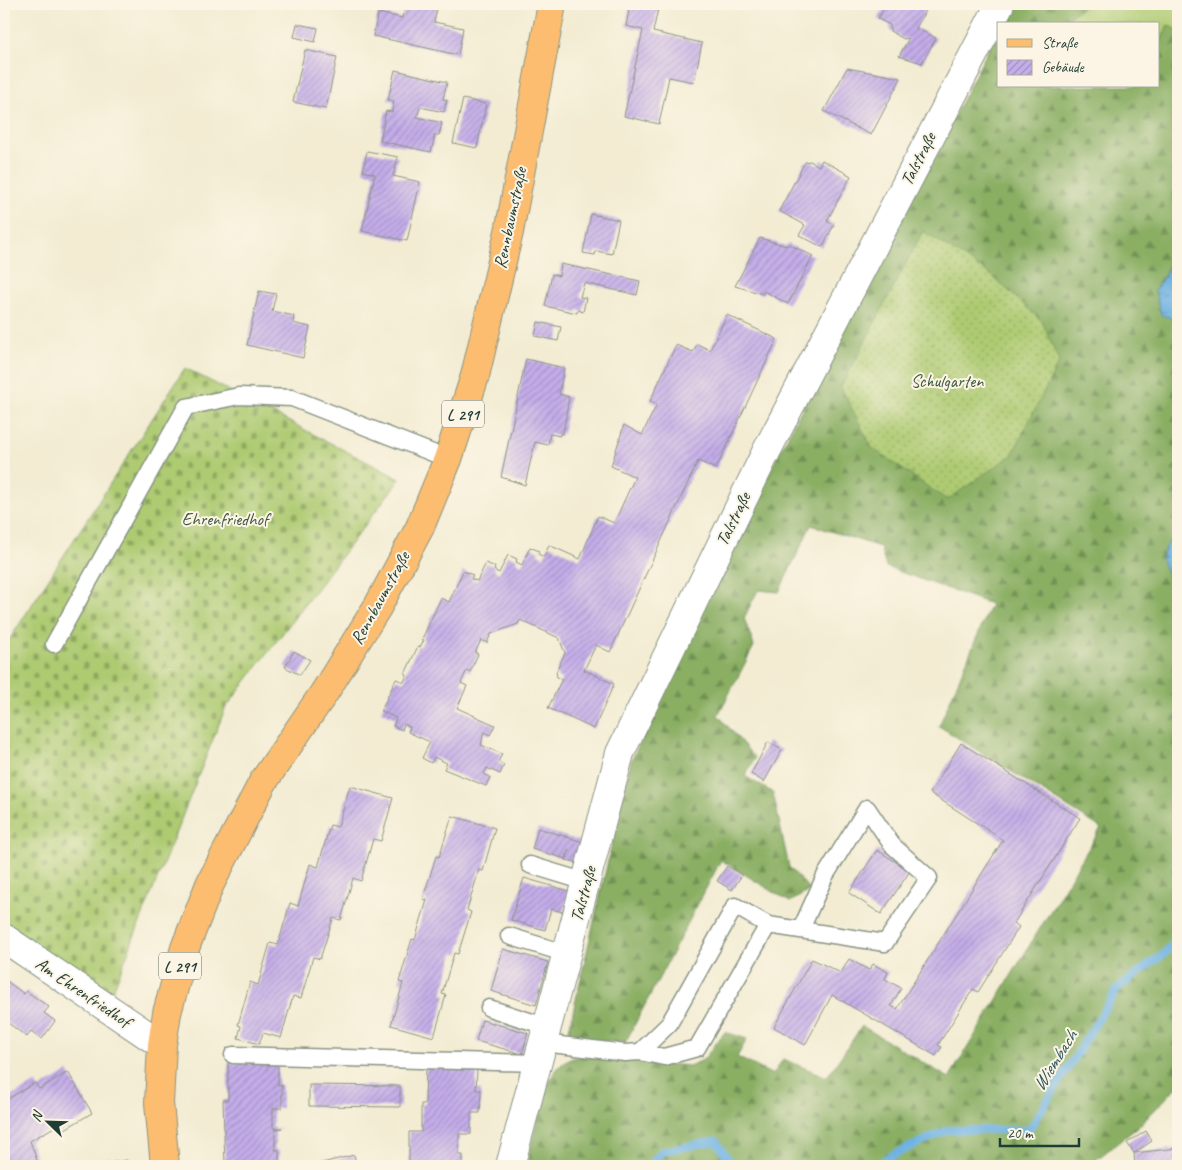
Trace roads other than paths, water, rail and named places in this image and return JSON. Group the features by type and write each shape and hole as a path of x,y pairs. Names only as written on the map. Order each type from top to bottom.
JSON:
{"main road":[{"name":"Rennbaumstraße","path":"165,1166 160,1102 162,1046 176,979 185,948 210,884 263,782 324,693 378,606 420,527 448,459 478,367 508,232 552,4"}],"street":[{"name":"Talstraße","path":"510,1166 620,753 766,452 1000,4"},
{"name":"Am Ehrenfriedhof","path":"4,938 162,1046"}],"lane":[{"path":"54,644 186,407 239,396 292,398 448,459"},
{"path":"640,1052 669,1024 735,906 768,925 885,943 929,878 892,845 866,808 826,876 801,929"},
{"path":"530,865 586,882"},
{"path":"232,1055 544,1044 625,1053 640,1052 664,1057 696,1048 768,925"},
{"path":"509,936 567,954"},
{"path":"489,1008 544,1044"}],"water":[{"path":"1178,182 1178,320 1161,315 1155,290 1166,273 1177,240 1173,201"},
{"path":"1178,537 1178,587 1173,587 1161,559 1169,541"}],"waterway":[{"name":"Wiembach","path":"876,1166 890,1156 948,1130 1029,1130 1118,988 1165,953 1178,937"},
{"name":"Wiembach","path":"649,1166 662,1151 716,1141 733,1166"}],"park label":[{"name":"Schulgarten","path":"947,381"},
{"name":"Ehrenfriedhof","path":"225,519"}]}
